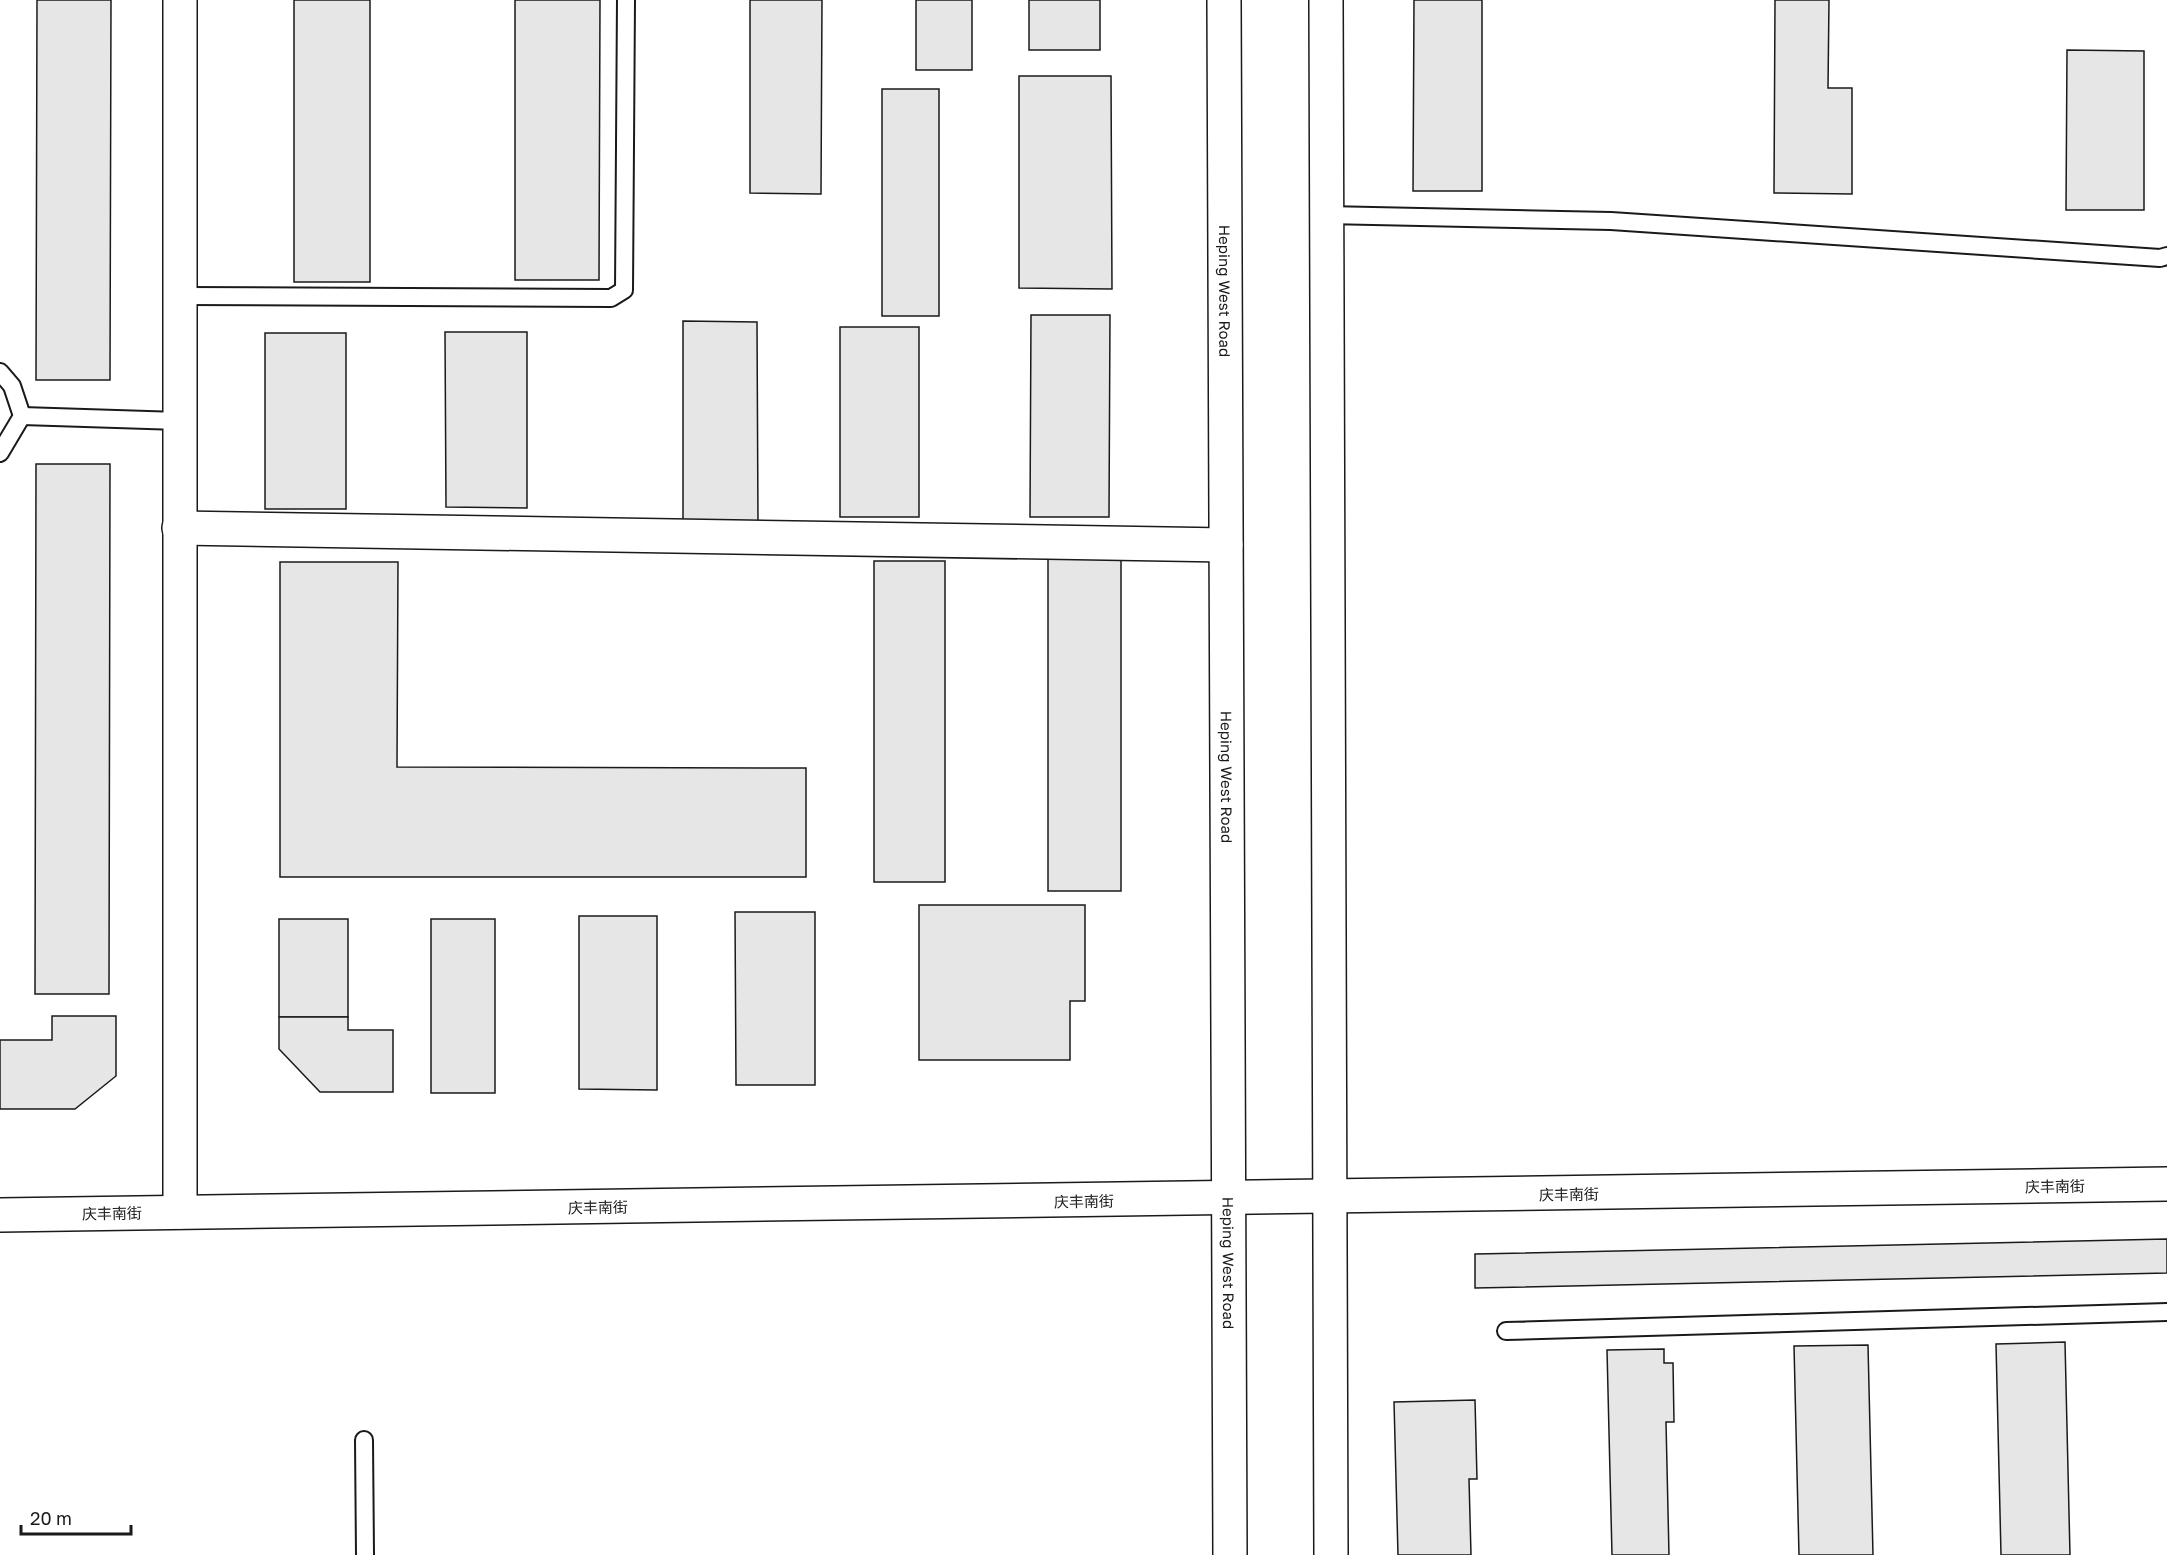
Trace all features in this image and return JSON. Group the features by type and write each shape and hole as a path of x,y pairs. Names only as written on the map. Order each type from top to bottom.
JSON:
{"street":[{"path":"180,0 180,1212"},
{"name":"Heping West Road","path":"1224,0 1230,1555"},
{"path":"1326,0 1331,1555"},
{"path":"179,528 1226,544"},
{"name":"庆丰南街","path":"0,1215 2167,1184"}],"lane":[{"path":"180,296 611,298 624,290 626,0"},
{"path":"1326,215 1611,221 2160,258 2167,256"},
{"path":"0,372 12,386 22,416 0,453"},
{"path":"22,416 179,421"},
{"path":"1506,1331 2167,1312"},
{"path":"364,1440 365,1555"}],"building":[{"path":"37,0 111,0 110,380 36,380"},
{"path":"294,0 370,0 370,282 294,282"},
{"path":"515,0 600,0 599,280 515,280"},
{"path":"750,0 822,0 821,194 750,193"},
{"path":"916,0 972,0 972,70 916,70"},
{"path":"1029,0 1100,0 1100,50 1029,50"},
{"path":"1414,0 1482,0 1482,191 1413,191"},
{"path":"1775,0 1829,0 1828,88 1852,88 1852,194 1774,193"},
{"path":"2067,50 2144,51 2144,210 2066,210"},
{"path":"1019,76 1111,76 1112,289 1019,288"},
{"path":"882,89 939,89 939,316 882,316"},
{"path":"1031,315 1110,315 1109,517 1030,517"},
{"path":"683,321 757,322 758,523 683,523"},
{"path":"840,327 919,327 919,517 840,517"},
{"path":"445,332 527,332 527,508 446,507"},
{"path":"265,333 346,333 346,509 265,509"},
{"path":"36,464 110,464 109,994 35,994"},
{"path":"1048,558 1121,558 1121,891 1048,891"},
{"path":"874,561 945,561 945,882 874,882"},
{"path":"280,562 398,562 397,767 806,768 806,877 280,877"},
{"path":"919,905 1085,905 1085,1001 1070,1001 1070,1060 919,1060"},
{"path":"735,912 815,912 815,1085 736,1085"},
{"path":"579,916 657,916 657,1090 579,1089"},
{"path":"279,919 348,919 348,1017 279,1017"},
{"path":"431,919 495,919 495,1093 431,1093"},
{"path":"52,1016 116,1016 116,1076 75,1109 0,1109 0,1040 52,1040"},
{"path":"279,1017 348,1017 348,1030 393,1030 393,1092 320,1092 279,1049"},
{"path":"2167,1239 2167,1273 1475,1288 1475,1254"},
{"path":"2065,1342 2070,1555 2001,1555 1996,1344"},
{"path":"1868,1345 1873,1555 1799,1555 1794,1346"},
{"path":"1664,1349 1664,1363 1673,1363 1674,1422 1666,1422 1669,1555 1612,1555 1607,1350"},
{"path":"1475,1400 1477,1479 1469,1479 1471,1555 1398,1555 1394,1402"}]}
